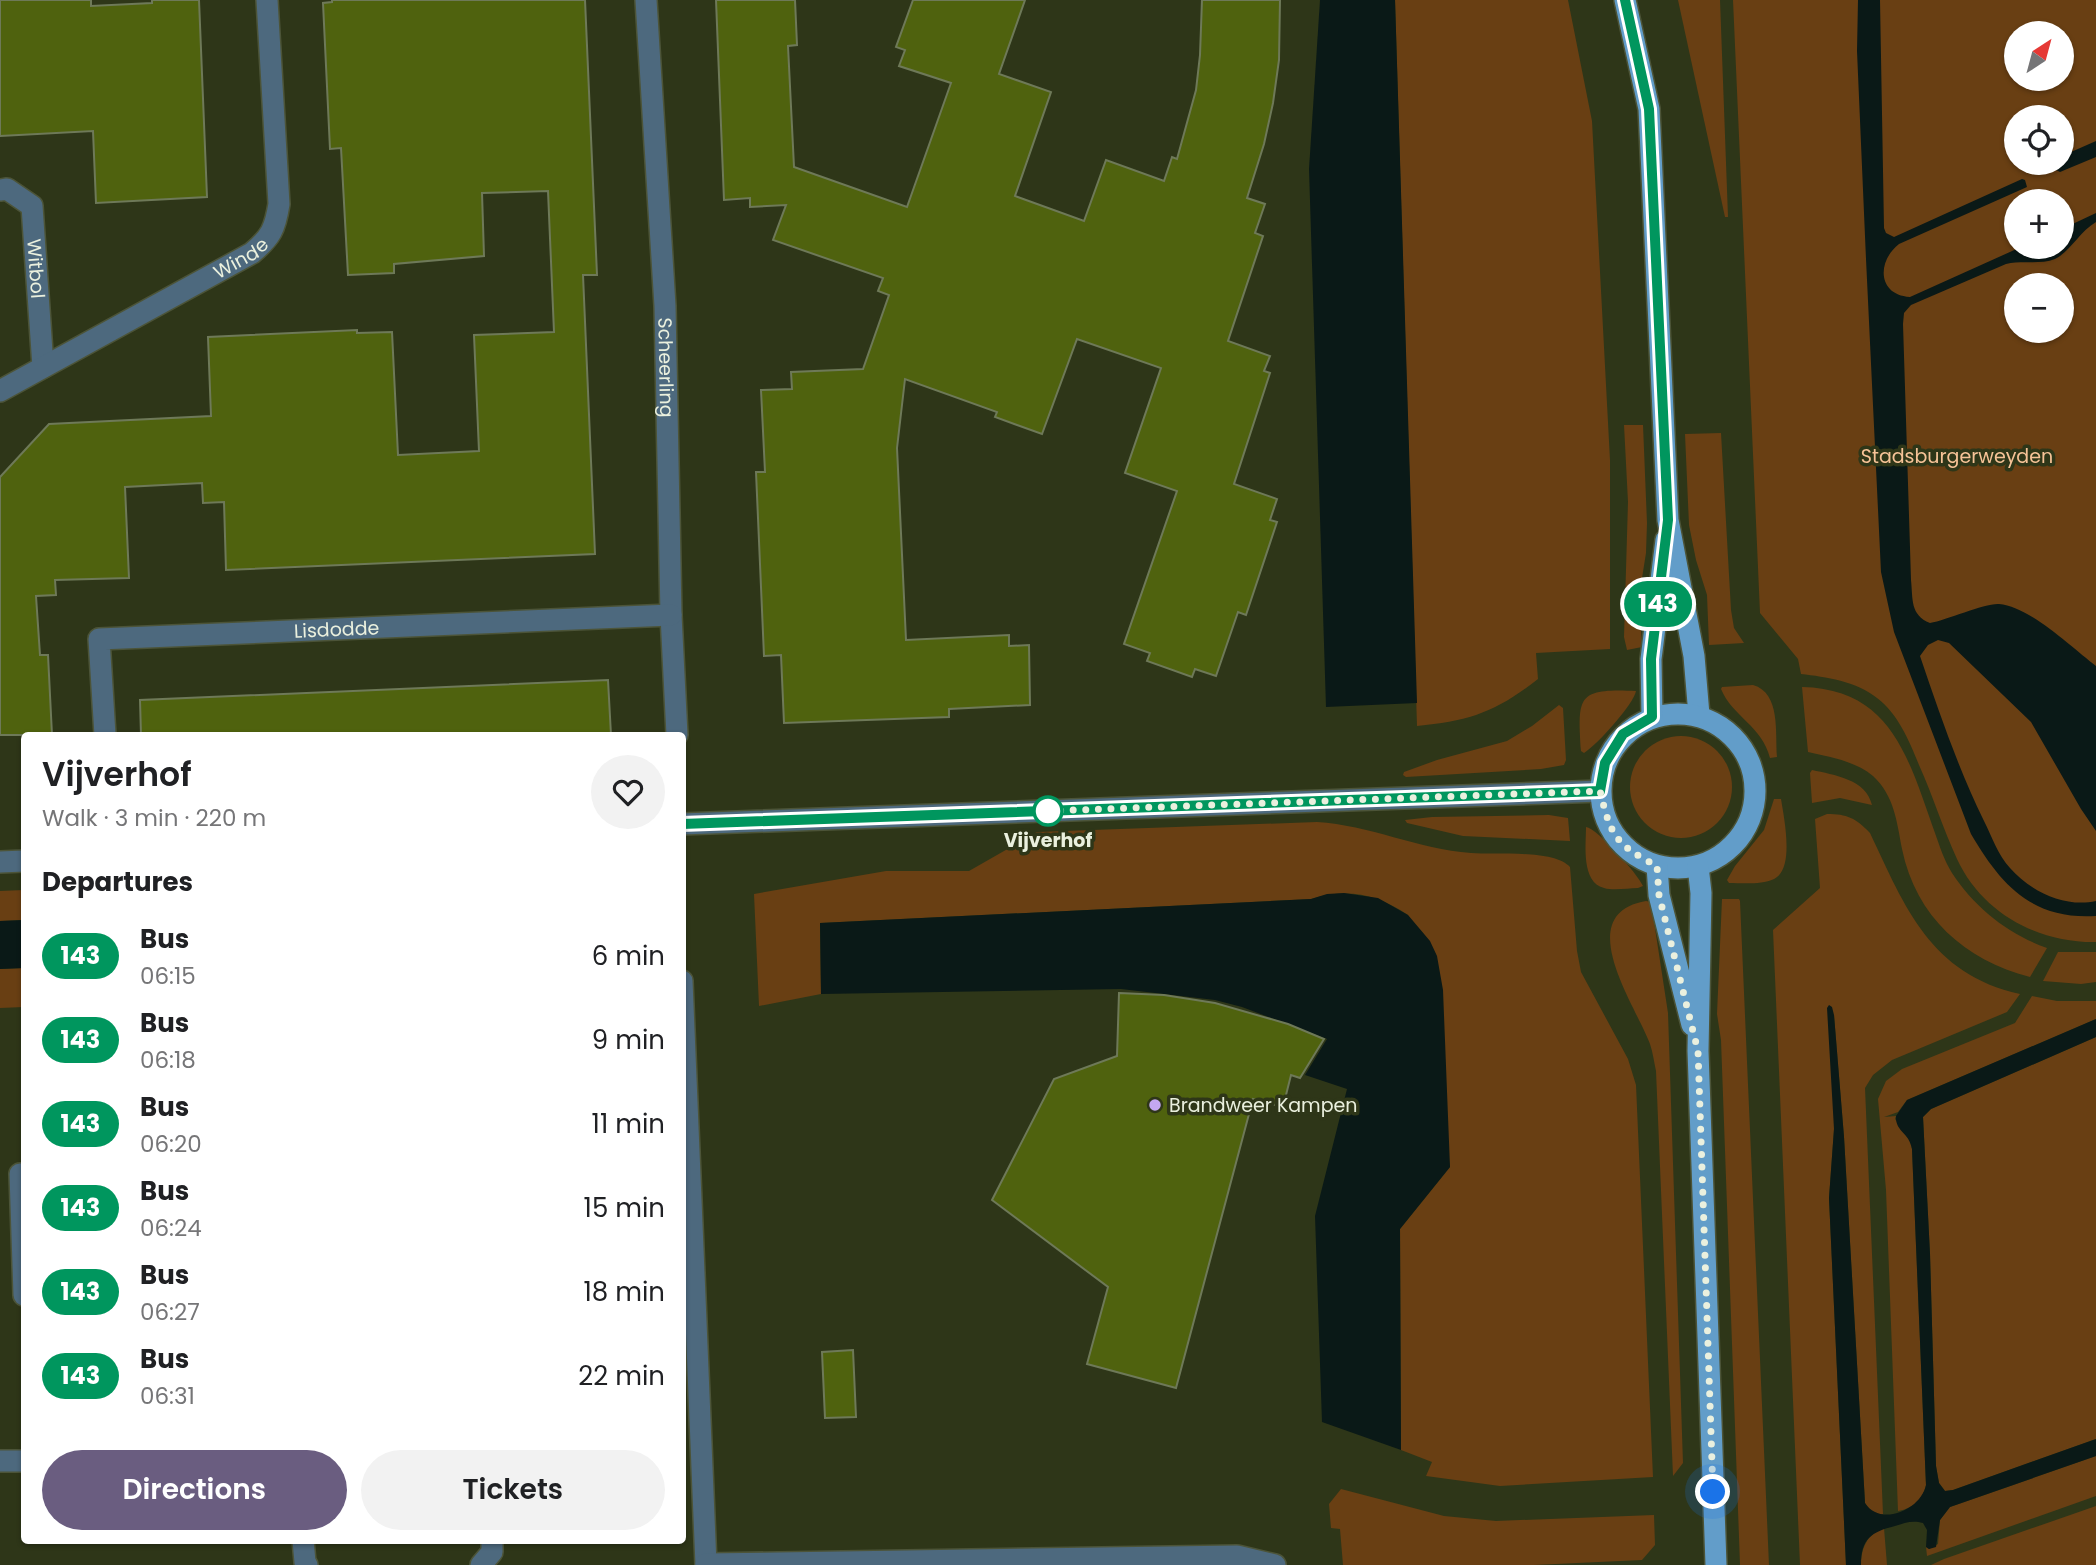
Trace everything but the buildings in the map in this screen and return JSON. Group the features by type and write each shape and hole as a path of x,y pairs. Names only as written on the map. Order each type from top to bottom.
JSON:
{"main road":[{"path":"1625,0 1649,109 1668,520 1694,656 1699,715"},
{"path":"1652,717 1651,659 1668,520"},
{"path":"1675,712 1699,715 1728,732 1749,758 1756,792 1748,824 1728,851 1698,866 1677,869 1657,866 1628,851 1608,826 1600,791 1605,763 1623,734 1652,717 1675,712"},
{"path":"1657,866 1659,895 1698,1051"},
{"path":"1698,866 1701,893 1698,1051 1716,1565"}],"street":[{"name":"Winde","path":"0,391 252,253 268,239 276,224 279,204 267,0"},
{"name":"Scheerling","path":"646,0 664,306 671,615 677,732"},
{"name":"Witbol","path":"0,190 8,190 32,206 43,367"},
{"name":"Lisdodde","path":"105,732 99,639 671,615"},
{"path":"686,824 1600,791"},
{"path":"0,862 21,861"},
{"path":"686,1173 692,1460 706,1564 1237,1556 1275,1565"},
{"path":"20,1174 21,1204"},
{"path":"0,1461 21,1461"},
{"path":"303,1544 307,1565"},
{"path":"481,1565 492,1552 492,1544"}],"green space":[{"path":"1395,0 1568,0 1592,121 1610,460 1610,649 1536,653 1538,679 1509,700 1468,718 1417,726"},
{"path":"1678,0 1720,0 1728,217 1725,217"},
{"name":"Stadsburgerweyden","path":"1733,0 2096,0 2096,942 2053,937 2033,930 2014,921 1981,895 1957,859 1911,746 1891,712 1877,698 1860,688 1830,678 1801,674 1798,659 1760,613"},
{"path":"1624,425 1643,425 1647,523 1646,553 1639,597 1642,647 1627,650 1624,637 1628,502"},
{"path":"1721,433 1731,610 1734,628 1744,643 1709,645 1707,595 1689,525 1685,434"},
{"path":"1753,685 1762,689 1772,705 1777,757 1770,758 1761,738 1732,707 1721,689"},
{"path":"1802,687 1833,691 1858,701 1877,715 1893,734 1916,780 1944,858 1961,886 1971,898 2006,927 2047,948 2030,977 2006,969 1965,947 1932,915 1909,873 1894,810 1880,783 1873,776 1842,760 1808,752"},
{"path":"1636,691 1629,705 1605,734 1590,749 1584,753 1581,751 1580,718 1585,700 1591,694 1602,692"},
{"path":"1559,705 1563,708 1564,765 1541,769 1406,777 1403,775 1404,772 1437,760 1507,741"},
{"path":"1681,736 1700,740 1717,751 1728,768 1732,787 1728,806 1717,823 1700,834 1681,838 1662,834 1645,823 1634,806 1630,787 1634,768 1645,751 1662,740"},
{"path":"1812,770 1839,776 1856,784 1869,796 1872,805 1840,798 1812,803"},
{"path":"1774,799 1781,799 1786,830 1786,854 1780,873 1774,879 1763,882 1729,883 1727,880 1735,866 1764,830"},
{"path":"1827,814 1851,818 1870,833 1909,911 1924,934 1942,954 1964,971 1989,984 2020,994 2007,1012 1892,1060 1873,1075 1865,1088 1883,1514 1872,1512 1865,1503 1844,1137 1834,1015 1834,1129 1829,1198 1846,1565 1800,1565 1773,930 1820,888 1815,819"},
{"path":"1549,815 1568,818 1570,841 1463,836 1407,823 1405,820 1432,817"},
{"path":"1317,822 1356,828 1451,851 1538,855 1562,861 1570,867 1581,972 1628,1059 1636,1085 1653,1477 1500,1486 1426,1476 1432,1462 1401,1450 1400,1229 1450,1167 1408,915 1385,902 1361,895 1337,894 1311,899 820,923 821,994 759,1006 754,894 886,871 969,871 1037,832"},
{"path":"1586,827 1617,852 1643,886 1604,888 1591,878 1586,862"},
{"path":"21,890 21,920 0,921 0,891"},
{"path":"1722,899 1740,901 1769,1565 1740,1565 1721,1040 1717,1014"},
{"path":"1646,901 1651,902 1668,1013 1683,1463 1673,1476 1656,1071 1650,1044 1614,963 1610,942 1613,923 1624,909"},
{"path":"2058,952 2096,952 2096,982 2081,984 2043,981"},
{"path":"21,968 21,1007 0,1008 0,969"},
{"path":"2032,996 2057,1001 2096,1001 2096,1019 1907,1100 1898,1112 1884,1117 1896,1116 1895,1119 1909,1138 1912,1149 1926,1485 1917,1502 1898,1511 1886,1190 1878,1099 1886,1081 1902,1069 2015,1023"},
{"path":"2096,1037 2096,1439 1945,1491 1939,1483 1936,1466 1923,1117 1931,1109"},
{"path":"2096,1456 2096,1496 1927,1556 1926,1547 1929,1549 1938,1544 1940,1520 1950,1507"},
{"path":"1341,1489 1444,1516 1496,1521 1654,1515 1655,1545 1642,1560 1534,1565 1343,1565 1340,1529 1331,1528 1329,1504"},
{"path":"2096,1506 2096,1565 1931,1565 1944,1559"},
{"path":"1884,1528 1887,1565 1861,1565 1866,1542"}],"shaded area":[{"path":"1320,0 1395,0 1417,703 1326,707 1309,169"},
{"path":"1858,0 1880,0 1886,233 1894,237 2022,179 2027,187 2004,189 2004,197 1899,244 1887,259 1884,268 1886,284 1891,290 1910,297 2004,255 2004,259 2055,259 2006,264 1911,305 1904,313 1911,580 1916,611 1930,623 1993,604 2011,606 2037,620 2096,666 2096,831 2031,722 1949,643 1938,640 1928,645 1920,656 1957,760 2002,857 2018,876 2049,896 2072,902 2096,901 2096,916 2073,916 2036,905 2021,896 1994,869 1971,834 1894,632 1881,572 1857,51"},
{"path":"2096,141 2096,157 2074,166 2074,151"},
{"path":"2096,213 2096,222 2074,243 2074,223"},
{"path":"1344,893 1378,898 1408,915 1430,941 1437,956 1443,990 1450,1167 1400,1229 1401,1450 1322,1422 1315,1216 1347,1089 1305,1075 1327,1039 1242,1007 1215,1000 1121,989 821,994 820,923 1311,899"},
{"path":"21,920 21,968 0,969 0,921"},
{"path":"1829,1005 1834,1015 1844,1137 1865,1503 1880,1514 1908,1508 1923,1494 1926,1485 1912,1149 1898,1126 1896,1116 1907,1100 2096,1019 2096,1037 1931,1109 1923,1117 1936,1466 1939,1483 1945,1491 1953,1490 2096,1439 2096,1456 1950,1507 1940,1520 1936,1547 1926,1547 1927,1530 1923,1523 1909,1522 1880,1531 1865,1543 1861,1565 1846,1565 1829,1198 1834,1129 1827,1008"}],"bus line":[{"name":"143","path":"686,824 1600,791 1605,763 1623,734 1652,717 1651,659 1668,520 1649,109 1625,0"}],"place":[{"name":"Vijverhof","path":"1048,811"},
{"name":"Brandweer Kampen","path":"1155,1105"}],"route":[{"path":"1048,811 1600,791 1608,826 1628,851 1657,866 1659,895 1698,1051 1713,1492"}]}
